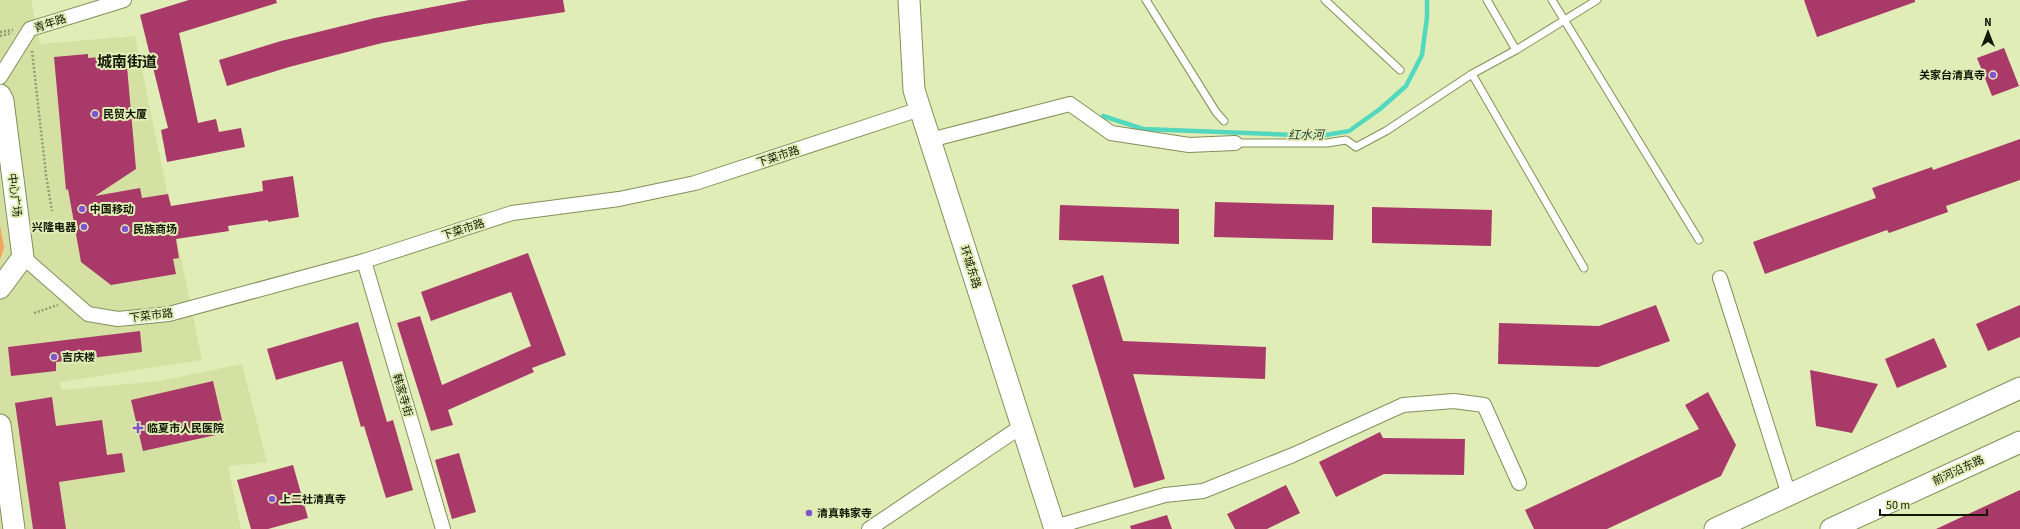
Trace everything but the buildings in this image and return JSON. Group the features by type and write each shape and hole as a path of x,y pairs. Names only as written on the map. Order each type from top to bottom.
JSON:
{"main road":[{"name":"环城东路","path":"910,0 914,90 1055,528"},
{"name":"中心广场","path":"0,95 3,102 24,258"},
{"path":"0,288 24,258"},
{"path":"1716,529 2020,388"},
{"path":"0,425 14,529"},
{"name":"前河沿东路","path":"1831,529 2020,442"}],"street":[{"name":"青年路","path":"0,77 30,29 124,0"},
{"path":"930,140 1070,104 1111,133 1189,145 1235,143"},
{"name":"下菜市路","path":"24,258 88,314 118,319 169,314 364,261 512,213 619,199 695,183 920,109"},
{"name":"韩家寺街","path":"364,261 443,529"},
{"path":"1720,278 1789,495"},
{"path":"1055,528 1165,495 1203,491 1293,455 1403,406 1425,403 1454,401 1484,404 1519,483"},
{"path":"869,529 1022,426"}],"lane":[{"path":"1146,0 1216,112 1224,121"},
{"path":"1326,0 1400,70"},
{"path":"1487,0 1516,50"},
{"path":"1552,0 1698,240"},
{"path":"1235,143 1327,143 1346,140 1356,147 1386,131 1472,74 1565,21 1597,0"},
{"path":"1472,74 1584,268"}],"path":[{"path":"30,29 46,175 52,211"},
{"path":"34,313 71,300"}],"shaded area":[{"path":"0,0 31,0 40,44 135,36 202,360 60,382 61,390 160,381 242,364 267,462 228,466 241,529 0,529"},
{"path":"0,225 4,248 0,260"}],"waterway":[{"name":"红水河","path":"1103,116 1143,129 1320,136 1349,131 1380,109 1406,86 1422,55 1427,17 1427,0"}],"place":[{"name":"关家台清真寺","path":"1993,75"},
{"name":"民贸大厦","path":"95,114"},
{"name":"中国移动","path":"82,209"},
{"name":"兴隆电器","path":"84,227"},
{"name":"民族商场","path":"125,229"},
{"name":"吉庆楼","path":"54,357"},
{"name":"临夏市人民医院","path":"138,428"},
{"name":"上二社清真寺","path":"272,499"},
{"name":"清真韩家寺","path":"809,513"}],"district":[{"name":"城南街道","path":"127,62"}]}
